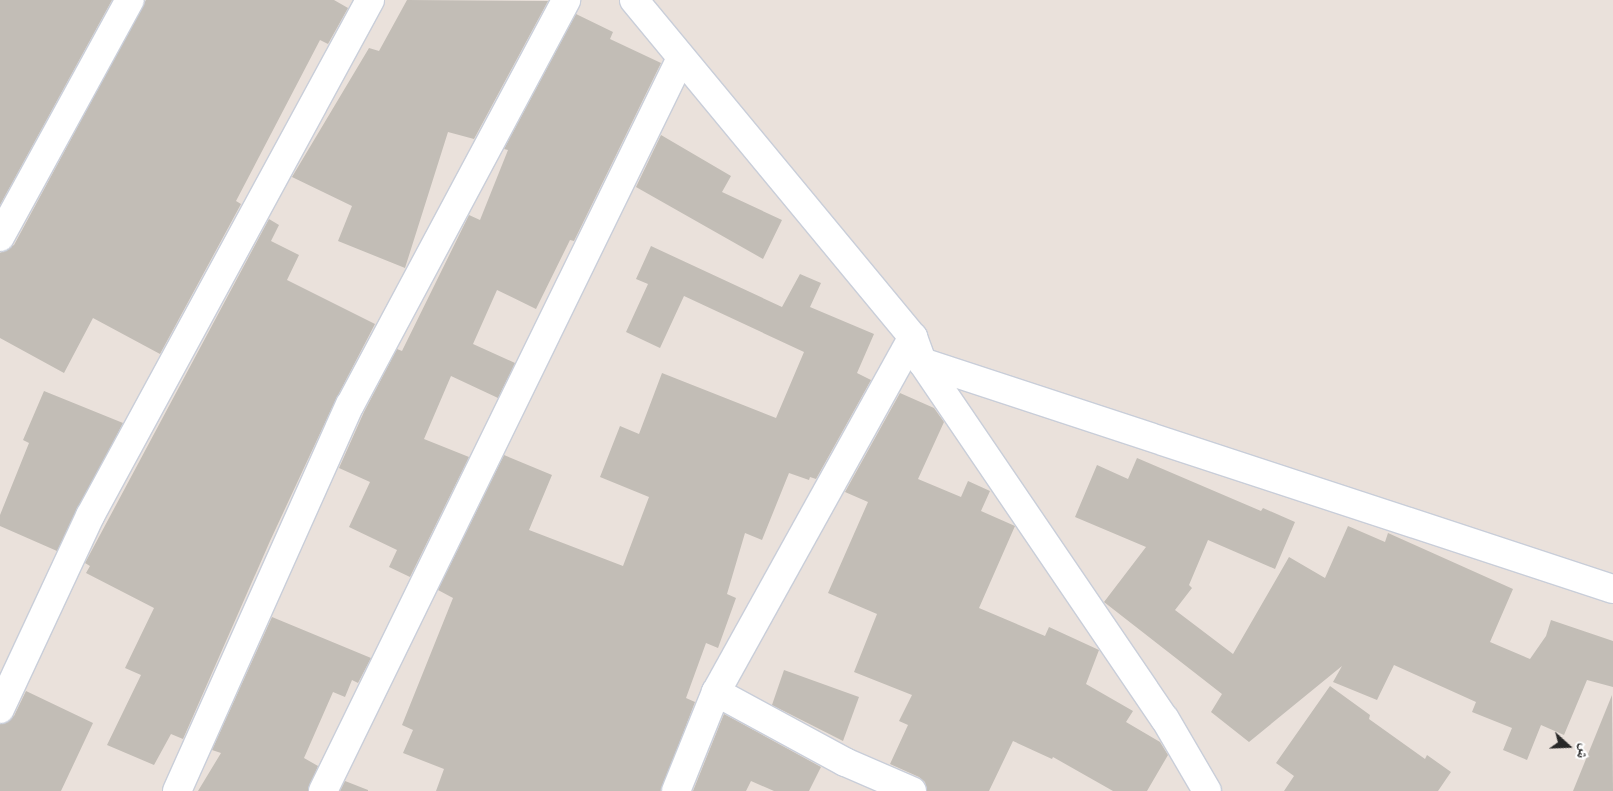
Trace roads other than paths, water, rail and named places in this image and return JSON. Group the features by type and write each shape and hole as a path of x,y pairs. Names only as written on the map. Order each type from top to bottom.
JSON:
{"street":[{"path":"0,237 130,0"},
{"path":"0,710 90,516 370,0"},
{"path":"177,791 350,405 566,0"},
{"path":"634,0 918,350 1165,719 1207,791"},
{"path":"323,791 681,58"},
{"path":"918,350 1613,589"},
{"path":"676,791 716,692 918,350"},
{"path":"716,692 845,762 912,791"}]}
